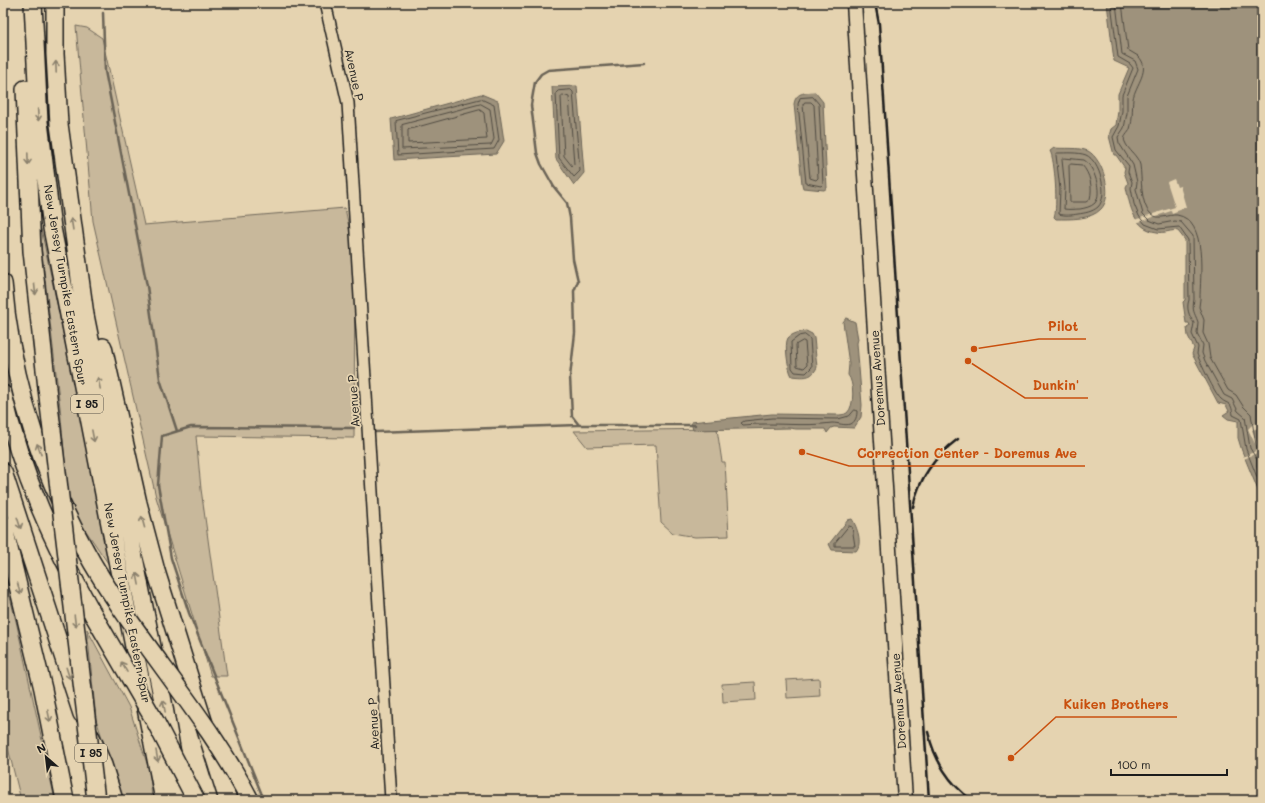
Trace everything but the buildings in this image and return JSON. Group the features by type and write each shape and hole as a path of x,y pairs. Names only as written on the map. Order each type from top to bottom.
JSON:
{"highway":[{"name":"New Jersey Turnpike Eastern Spur","path":"55,3 55,54 60,130 67,194 79,262 85,315 162,696 180,800"},
{"name":"New Jersey Turnpike Eastern Spur","path":"30,5 25,91 31,239 47,388 96,800"},
{"name":"New Jersey Turnpike Eastern Spur","path":"30,5 39,122 52,228 164,800"},
{"name":"New Jersey Turnpike Eastern Spur","path":"79,262 96,314 138,503 171,622 228,800"},
{"path":"3,283 14,363 29,420 55,490 84,548 118,605 218,745 250,800"},
{"path":"3,394 19,454 38,506 53,539 94,616 155,721 196,800"},
{"name":"I 95","path":"3,472 84,722 103,800"},
{"path":"3,524 44,694 65,800"},
{"path":"171,622 192,664 239,800"},
{"name":"I 95","path":"84,722 103,765 114,800"}],"main road":[{"name":"Doremus Avenue","path":"854,3 905,800"}],"street":[{"name":"Avenue P","path":"325,3 348,103 391,800"}],"shaded area":[{"path":"76,26 87,28 102,38 144,225 345,208 355,257 354,438 196,436 201,489 227,676 211,676 156,497 93,221"},
{"path":"37,210 114,572 69,506 60,407"},
{"path":"717,429 722,462 725,462 729,536 695,537 673,533 661,522 656,445 587,447 574,431"},
{"path":"3,570 16,621 55,800 21,800 5,736 8,624 3,618"},
{"path":"87,629 129,707 150,773 152,800 122,800 96,719"},
{"path":"819,678 820,696 787,698 786,680"},
{"path":"755,682 756,700 723,702 722,684"}],"water":[{"path":"1107,3 1262,3 1262,500 1238,438 1238,421 1228,419 1223,415 1229,411 1226,405 1218,403 1192,354 1194,348 1188,336 1187,328 1190,326 1189,323 1186,323 1183,302 1185,300 1185,240 1178,231 1157,232 1143,227 1138,222 1129,202 1126,187 1128,183 1124,172 1125,168 1116,155 1114,155 1109,136 1111,129 1116,125 1118,94 1129,68 1114,61"},
{"path":"577,86 584,173 574,185 556,159 552,87"},
{"path":"815,92 823,102 827,188 824,190 803,188 794,104 799,95"},
{"path":"481,94 498,101 504,141 496,154 394,160 391,119"},
{"path":"1054,148 1088,151 1098,162 1105,178 1107,196 1105,203 1097,213 1080,218 1056,219 1054,217 1056,204 1055,184 1052,156 1050,151"},
{"path":"846,318 855,322 858,339 857,343 862,405 861,417 854,428 834,427 827,433 825,429 789,428 693,430 691,422 772,414 843,415 847,413 850,410 853,394 852,383 848,375 849,364 843,322"},
{"path":"806,331 812,334 814,338 817,367 813,374 803,377 792,376 787,357 787,341 792,335"},
{"path":"852,519 856,526 859,539 858,548 856,551 832,550 829,544 848,520"}],"pier":[{"path":"1174,179 1177,187 1180,186 1186,207 1177,210 1177,212 1172,214 1171,211 1136,223 1134,220 1175,207 1167,182"},
{"path":"1257,423 1259,428 1252,430 1259,446 1262,445 1262,457 1259,452 1244,459 1243,457 1258,450 1248,429 1253,424"}],"waterway":[{"path":"103,13 105,71 147,286 160,379 177,431"},
{"path":"644,63 548,70 541,74 535,82 531,105 537,153 541,164 554,187 567,203 570,218 573,259 578,281 574,291 575,333 570,377 572,416 579,425 695,425"},
{"path":"375,432 578,425"},
{"path":"264,800 189,613 171,558 158,485 162,436 191,427 354,428"}],"railway":[{"path":"875,3 879,24 929,800"},
{"path":"913,507 915,497 923,478 942,453 958,439"},
{"path":"928,732 938,761 956,786 972,800"}],"place":[{"name":"Pilot","path":"974,349"},
{"name":"Dunkin'","path":"968,361"},
{"name":"Correction Center - Doremus Ave","path":"802,452"},
{"name":"Kuiken Brothers","path":"1011,758"}]}
